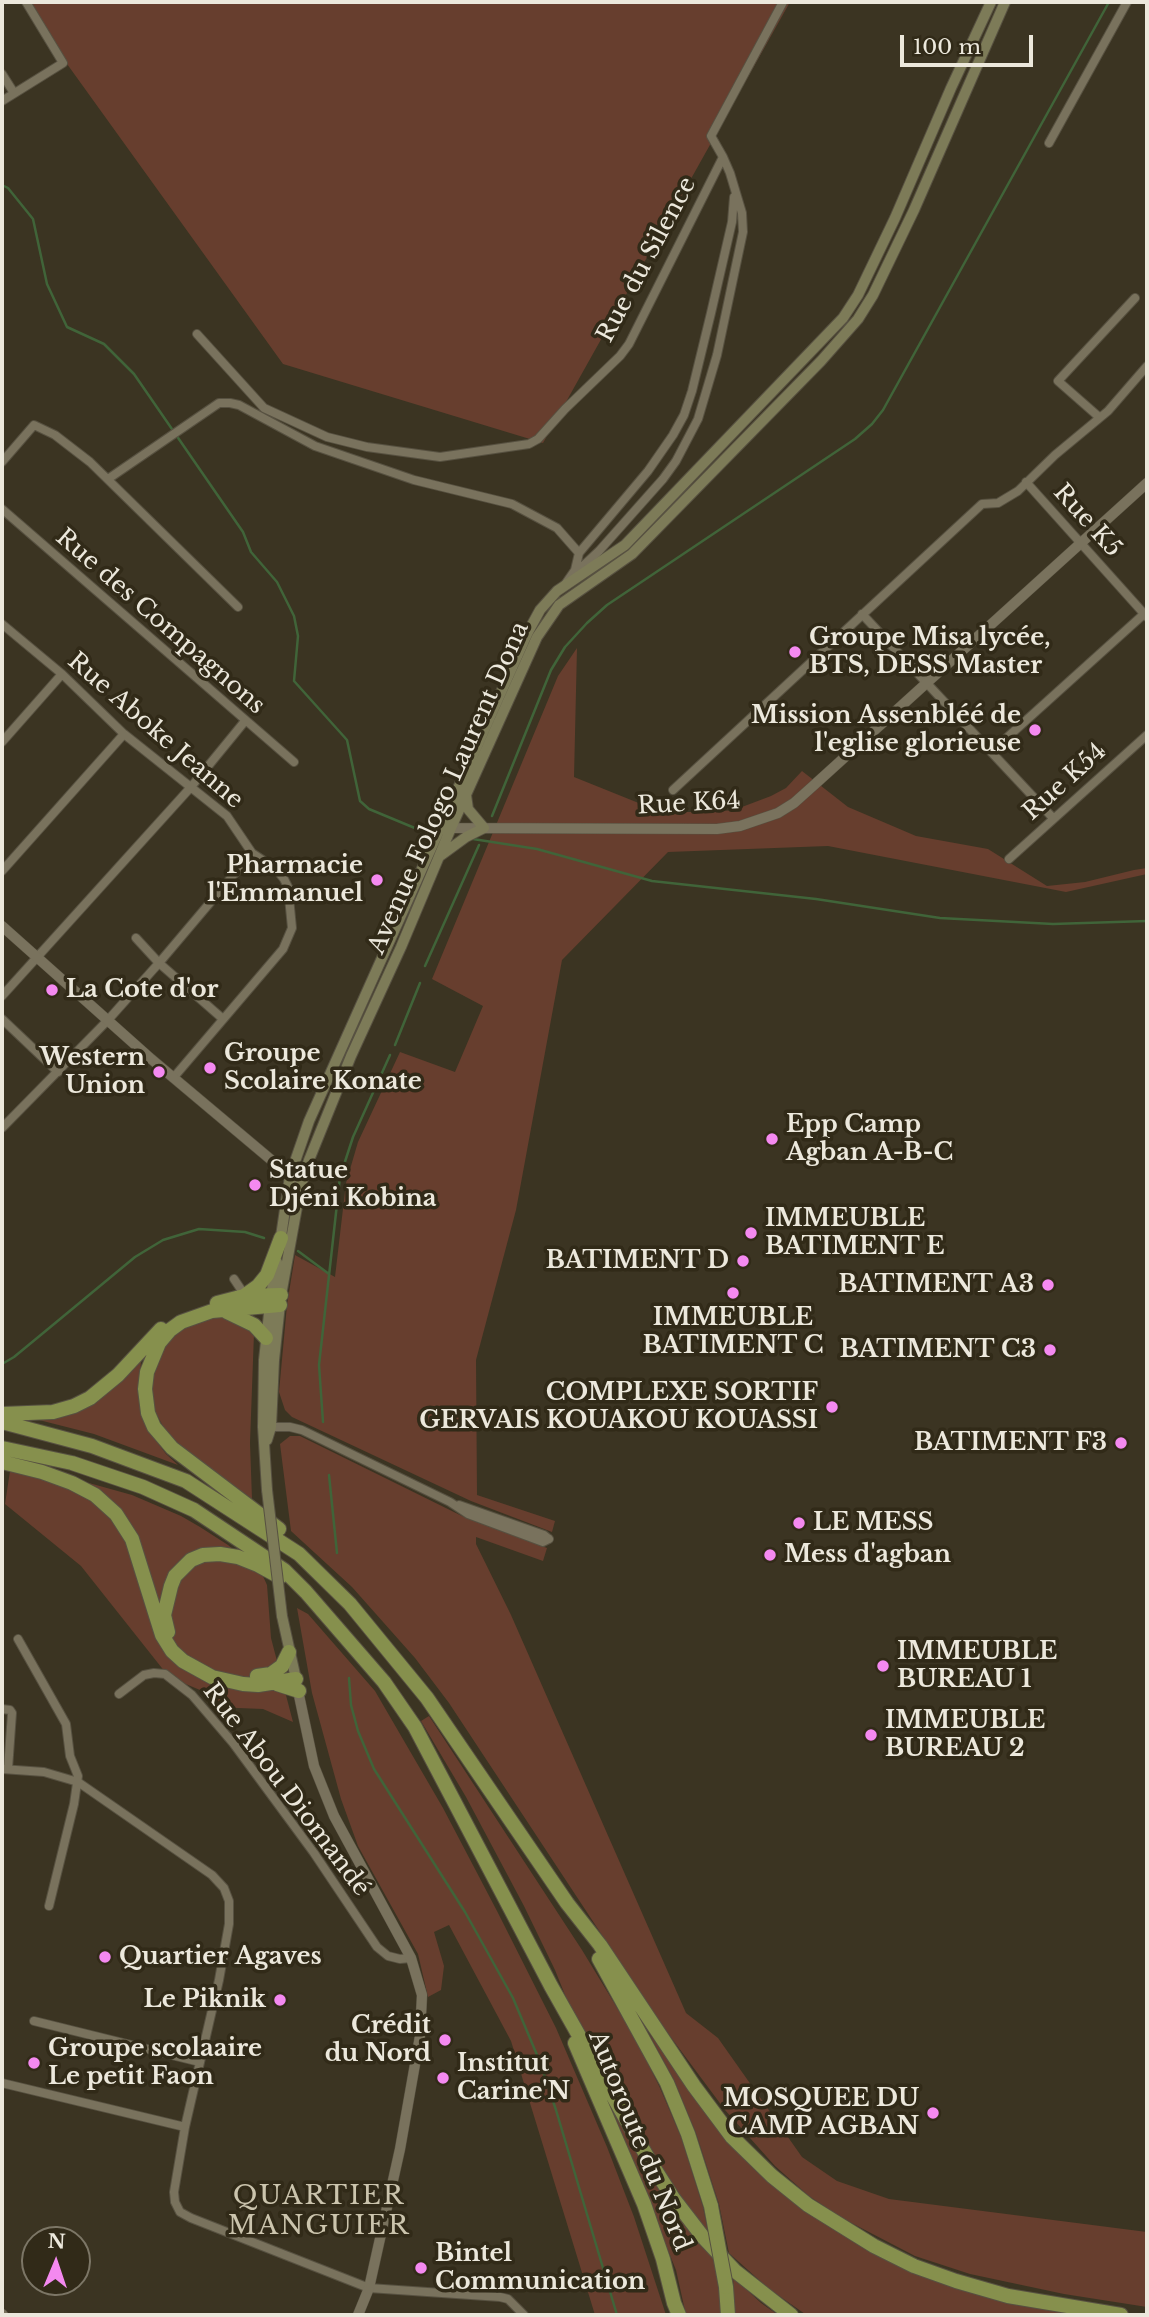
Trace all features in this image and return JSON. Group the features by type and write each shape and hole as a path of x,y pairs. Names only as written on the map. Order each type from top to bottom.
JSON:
{"highway":[{"path":"2,1415 53,1412 90,1398 118,1375 171,1320 188,1311 244,1296 258,1286 267,1275 281,1238"},
{"path":"244,1296 275,1300"},
{"path":"275,1300 200,1314 181,1322 159,1343 146,1372 145,1389 148,1413 154,1427 172,1448 285,1533 299,1554"},
{"path":"223,1310 254,1325 266,1338"},
{"path":"2,1422 92,1446 186,1481 299,1554 350,1604 426,1698 566,1903 600,1945 694,2086 732,2137 772,2176 808,2205 874,2246 914,2266 945,2277 1008,2297 1121,2315"},
{"path":"2,1448 72,1463 143,1487 194,1510 284,1570 306,1592 384,1682 415,1727 551,1986 673,2198 735,2272 791,2315"},
{"path":"2,1462 72,1483 96,1495 116,1514 132,1539 162,1635 172,1651 195,1670 228,1682 243,1684 271,1679 289,1652"},
{"path":"296,1680 241,1675 204,1665 177,1647 168,1633 164,1615 175,1576 191,1560 202,1555 238,1557 306,1592"},
{"name":"Autoroute du Nord","path":"566,1903 643,2036 667,2083 688,2134 711,2206 726,2287 727,2315"},
{"name":"Autoroute du Nord","path":"551,1986 644,2204 663,2259 676,2311"}],"main road":[{"name":"Avenue Fologo Laurent Dona","path":"267,1427 266,1338 314,1144 401,947 438,858 447,826 466,795 537,637 548,617 569,590 625,545 843,318 858,295 895,218 991,2"},
{"name":"Avenue Fologo Laurent Dona","path":"296,1680 282,1616 267,1490 266,1443 281,1238 290,1176 309,1121 447,826 528,632 548,599 632,554 821,361 858,318 873,295 914,209 1005,2"},
{"path":"438,858 466,837 484,828 468,809 466,795"}],"street":[{"path":"2,101 63,62 26,2"},
{"name":"Rue du Silence","path":"197,334 264,408 327,437 367,447 440,457 529,444 541,436 629,344 723,157 710,136 783,2"},
{"path":"1049,143 1127,2"},
{"path":"2,74 14,93"},
{"path":"575,570 599,551 663,479 676,461 698,419 719,344 743,232 742,213 723,157"},
{"path":"569,590 579,553 648,471 684,415 727,242 735,190"},
{"path":"1099,417 1058,381 1135,298"},
{"path":"673,790 982,505 998,503 1018,491 1055,455 1108,411 1147,366"},
{"path":"107,479 219,403 230,403 239,405 315,446 414,480 512,504 557,528 579,553"},
{"path":"2,462 34,425 55,435 90,462 238,607"},
{"name":"Rue K5","path":"1026,482 1146,615"},
{"name":"Rue K64","path":"447,826 717,829 762,820 794,803 1147,483"},
{"name":"Rue des Compagnons","path":"2,509 294,762"},
{"path":"862,614 1054,818"},
{"path":"991,752 1146,615"},
{"name":"Rue Aboke Jeanne","path":"2,624 62,674 124,734 227,816 253,853 276,869 288,887 292,928 283,949 174,1077"},
{"path":"2,743 62,674"},
{"path":"2,996 191,787 245,721"},
{"path":"2,871 124,734"},
{"name":"Rue K54","path":"1009,859 1147,735"},
{"path":"2,1128 108,1020 253,853"},
{"path":"2,926 302,1185"},
{"path":"136,938 159,964 223,1019"},
{"path":"2,1019 58,1072"},
{"path":"234,1279 244,1296"},
{"path":"267,1427 302,1430 450,1502 550,1539 543,1542 502,1527 468,1514 450,1502"},
{"path":"18,1640 66,1724 70,1756 78,1782 49,1906"},
{"name":"Rue Abou Diomandé","path":"119,1694 144,1675 154,1672 165,1674 185,1688 233,1743 314,1853 377,1947 388,1956 411,1958"},
{"name":"Avenue Fologo Laurent Dona","path":"296,1680 314,1766 334,1816 411,1958 422,1995 421,2036 394,2176 369,2288 358,2315"},
{"path":"2,1709 12,1713 5,1769 44,1772 78,1782 212,1875 224,1888 229,1901 229,1924 219,1980 185,2127 174,2192 180,2212 369,2288 500,2297 515,2304 524,2315"},
{"path":"34,2021 200,2062"},
{"path":"2,2083 185,2127"}],"shaded area":[{"path":"29,2 790,2 543,443 283,364 62,57"},
{"path":"577,648 574,777 661,812 734,810 786,788 802,771 848,807 916,836 988,849 1047,886 1085,882 1147,868 1147,874 1066,892 828,846 668,852 562,960 516,1210 476,1360 477,1495 555,1521 552,1532 471,1501 292,1417 285,1410 279,1392 287,1305 295,1255 335,1277 346,1183 358,1142 400,1052 455,1072 483,1006 432,979 558,676"},
{"path":"219,1316 236,1321 254,1333 250,1443 252,1499 177,1444 155,1411 151,1394 151,1377 163,1349 175,1334 191,1323"},
{"path":"141,1359 139,1403 148,1430 178,1465 94,1434 39,1420 73,1412"},
{"path":"290,1436 300,1436 466,1518 547,1548 543,1561 476,1537 476,1544 511,1615 686,2013 718,2038 802,2157 837,2181 889,2199 1147,2232 1147,2307 1064,2294 970,2274 915,2256 842,2218 809,2196 775,2166 725,2110 658,2020 449,1703 415,1658 352,1587 291,1531 280,1444"},
{"path":"10,1471 89,1483 132,1495 200,1527 228,1545 262,1574 267,1585 271,1638 293,1722 263,1709 213,1707 200,1690 169,1677 81,1566 5,1504"},
{"path":"297,1608 308,1614 375,1691 443,1808 497,1911 556,2028 607,2147 634,2217 666,2315 595,2315 511,2041 449,1925 434,1932 444,1966 441,1990 428,1997 418,1954 358,1846 341,1799 312,1693"},
{"path":"429,1716 582,1950 636,2039 660,2088 681,2137 703,2207 719,2287 721,2315 686,2315 676,2270 555,1970 466,1797 421,1721"},
{"path":"648,2032 716,2121 803,2209 835,2230 869,2251 1088,2315 805,2314 768,2288 729,2253 719,2204 696,2133 674,2080"},
{"path":"733,2277 761,2303 778,2315 735,2315"}],"waterway":[{"path":"492,816 551,670 565,647 587,623 607,605 855,439 883,410 1109,2"},
{"path":"2,185 8,188 33,219 47,284 67,327 104,344 134,374 243,532 251,552 277,582 294,616 298,636 294,681 347,740 360,801 369,809 422,831 435,833"},
{"path":"473,839 537,849 652,881 816,899 940,918 1053,924 1147,921"},
{"path":"425,966 479,845"},
{"path":"395,1045 420,983"},
{"path":"323,1422 319,1365 340,1177 353,1137 390,1055"},
{"path":"2,1364 135,1257 163,1240 199,1229 245,1232 264,1238"},
{"path":"298,1251 329,1274"},
{"path":"329,1475 337,1553"},
{"path":"349,1678 351,1705 358,1731 374,1769 465,1912 513,1998 540,2062 617,2315"}],"place":[{"name":"Groupe Misa lycée, BTS, DESS Master","path":"795,652"},
{"name":"Mission Assenbléé de l'eglise glorieuse","path":"1035,730"},
{"name":"Pharmacie l'Emmanuel","path":"377,880"},
{"name":"La Cote d'or","path":"52,990"},
{"name":"Groupe Scolaire Konate","path":"210,1068"},
{"name":"Western Union","path":"159,1072"},
{"name":"Epp Camp Agban A-B-C","path":"772,1139"},
{"name":"Statue Djéni Kobina","path":"255,1185"},
{"name":"IMMEUBLE BATIMENT E","path":"751,1233"},
{"name":"BATIMENT D","path":"743,1261"},
{"name":"BATIMENT A3","path":"1048,1285"},
{"name":"IMMEUBLE BATIMENT C","path":"733,1293"},
{"name":"BATIMENT C3","path":"1050,1350"},
{"name":"COMPLEXE SORTIF GERVAIS KOUAKOU KOUASSI","path":"832,1407"},
{"name":"BATIMENT F3","path":"1121,1443"},
{"name":"LE MESS","path":"799,1523"},
{"name":"Mess d'agban","path":"770,1555"},
{"name":"IMMEUBLE BUREAU 1","path":"883,1666"},
{"name":"IMMEUBLE BUREAU 2","path":"871,1735"},
{"name":"Quartier Agaves","path":"105,1957"},
{"name":"Le Piknik","path":"280,2000"},
{"name":"Crédit du Nord","path":"445,2040"},
{"name":"Groupe scolaaire Le petit Faon","path":"34,2063"},
{"name":"Institut Carine'N","path":"443,2078"},
{"name":"MOSQUEE DU CAMP AGBAN","path":"933,2113"},
{"name":"Bintel Communication","path":"421,2268"}],"district":[{"name":"QUARTIER MANGUIER","path":"319,2212"}]}
